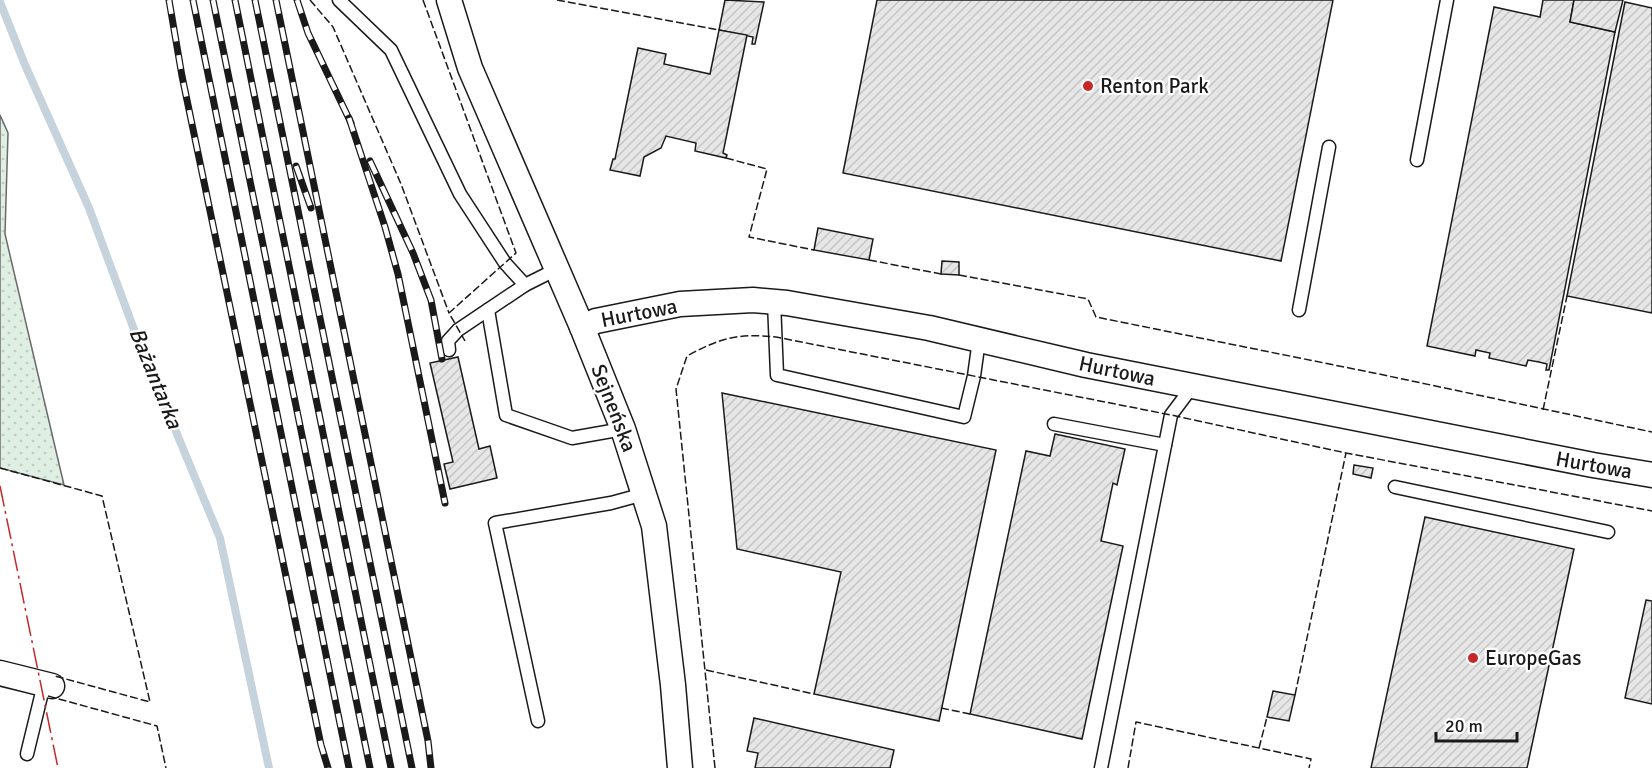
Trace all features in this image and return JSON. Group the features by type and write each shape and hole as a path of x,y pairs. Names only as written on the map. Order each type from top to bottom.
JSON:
{"street":[{"name":"Sejneńska","path":"449,0 470,68 582,327 623,429 654,526 673,685 680,768"},
{"name":"Hurtowa","path":"582,327 596,321 680,304 718,301 774,302 820,307 1192,387 1652,475"},
{"path":"0,673 48,685"}],"lane":[{"path":"339,0 392,50 460,194 505,264 525,285"},
{"path":"1417,160 1447,0"},
{"path":"1299,310 1329,147"},
{"path":"449,350 448,341 459,330 525,285 557,269"},
{"path":"774,302 777,375 964,417 974,376 979,340"},
{"path":"488,310 506,415 572,438 623,429"},
{"path":"1101,768 1172,415 1192,387"},
{"path":"1054,424 1166,445"},
{"path":"1395,487 1608,532"},
{"path":"538,721 495,523 611,503 644,494"},
{"path":"27,754 48,685"}],"green space":[{"path":"0,115 8,133 5,234 64,485 0,468"}],"building":[{"path":"725,0 764,2 755,44 752,44 753,37 719,30"},
{"name":"Renton Park","path":"877,0 1333,0 1281,261 843,173"},
{"path":"1543,0 1574,0 1570,22 1615,32 1549,370 1546,370 1547,364 1539,362 1528,360 1526,366 1489,358 1490,353 1476,350 1475,356 1427,346 1494,7 1540,17"},
{"path":"1574,0 1623,0 1615,32 1570,22"},
{"path":"1625,2 1652,8 1652,313 1567,296"},
{"path":"719,30 747,35 723,153 727,155 726,158 695,151 696,143 666,136 661,148 644,157 640,176 610,170 613,159 615,159 638,48 666,54 664,64 710,74"},
{"path":"818,228 873,239 869,260 814,250"},
{"path":"942,261 959,262 959,275 941,274"},
{"path":"458,357 479,449 490,446 497,478 450,489 444,464 453,462 430,363"},
{"path":"722,393 996,450 939,721 814,694 841,572 737,549"},
{"path":"1055,434 1125,449 1117,485 1113,483 1101,541 1123,546 1082,739 970,714 1026,451 1050,456"},
{"path":"1354,465 1373,468 1371,478 1353,474"},
{"name":"EuropeGas","path":"1425,517 1574,549 1527,768 1371,768"},
{"path":"1646,600 1652,601 1652,704 1625,698"},
{"path":"1273,691 1295,695 1289,721 1267,717"},
{"path":"754,718 894,750 890,768 755,768 758,753 747,751"}],"waterway":[{"name":"Bażantarka","path":"0,2 25,65 89,208 136,335 220,538 269,768"}],"railway":[{"path":"169,0 182,76 321,745 328,768"},
{"path":"193,0 349,768"},
{"path":"213,0 370,768"},
{"path":"235,0 391,768"},
{"path":"255,0 412,768"},
{"path":"276,0 428,741 431,768"},
{"path":"297,0 308,33 351,123"},
{"path":"349,118 398,274 445,503"},
{"path":"370,161 413,253 431,300 442,359"},
{"path":"296,166 311,208"}],"fence":[{"path":"310,0 333,27 401,184 449,313"},
{"path":"423,0 516,253 449,313 465,341"},
{"path":"557,0 719,30"},
{"path":"726,158 767,169 749,237 814,250"},
{"path":"869,260 941,274"},
{"path":"959,275 1088,299 1096,317 1652,432"},
{"path":"1543,410 1567,296"},
{"path":"715,768 676,389 687,356 730,338 776,337 1171,415 1346,453 1652,511"},
{"path":"1295,695 1346,453"},
{"path":"0,468 102,496 150,702 55,676"},
{"path":"706,670 814,694"},
{"path":"48,696 157,726 166,768"},
{"path":"941,708 970,714"},
{"path":"1259,748 1267,717"},
{"path":"1128,768 1136,722 1311,759 1309,768"}],"power":[{"path":"0,486 58,768"}],"place":[{"name":"Renton Park","path":"1088,86"},
{"name":"EuropeGas","path":"1473,658"}]}
